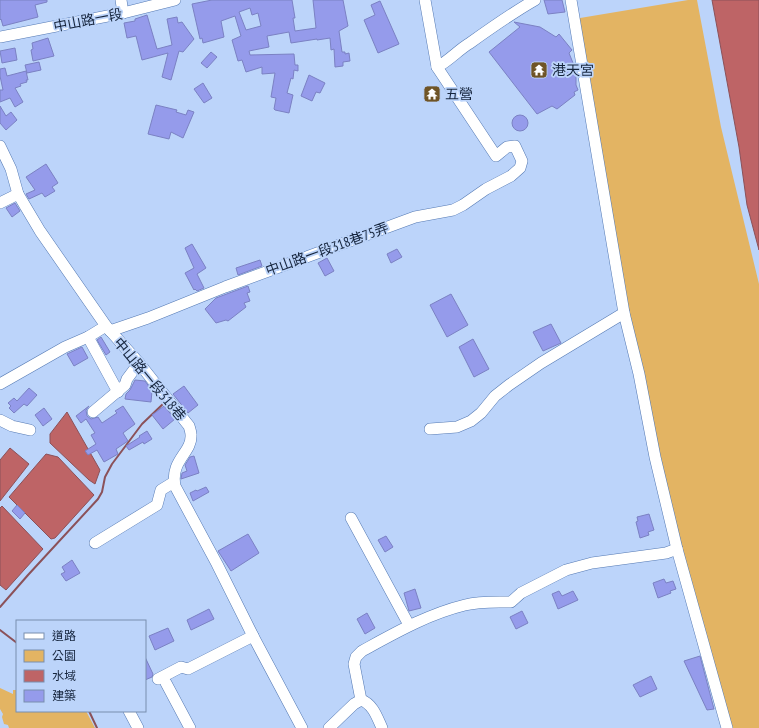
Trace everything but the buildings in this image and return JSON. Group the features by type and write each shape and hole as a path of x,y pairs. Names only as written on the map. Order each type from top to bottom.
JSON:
{"street":[{"path":"122,0 123,13"},
{"name":"中山路一段","path":"0,37 123,13 175,0"},
{"path":"425,0 437,67 505,17 535,0"},
{"path":"571,0 624,313 639,374 655,457 677,549 727,728"},
{"name":"中山路一段318巷75弄","path":"0,384 66,347 108,328 148,318 225,287 414,217 453,210 486,189 511,176 520,168 522,161 515,146 511,146 496,156 437,67"},
{"name":"中山路一段318巷","path":"0,146 12,169 18,194 40,230 108,328 189,426 192,434 190,442 178,463 173,476 174,482"},
{"path":"0,203 18,194"},
{"path":"430,430 457,427 471,421 482,413 494,396 509,385 541,363 624,313"},
{"path":"88,337 118,392"},
{"path":"93,412 118,392 139,364"},
{"path":"0,420 12,426 30,430"},
{"path":"95,543 157,505 162,490 174,482 302,728"},
{"path":"351,518 409,625"},
{"path":"361,700 354,664 356,657 362,651 409,625 466,605 488,602 511,602 521,593 566,570 592,563 666,553 677,549"},
{"path":"190,728 162,681 181,667 188,669 253,636"},
{"path":"329,728 354,704 361,700 367,702 371,707 382,728"},
{"path":"130,712 138,728"}],"green space":[{"path":"688,0 697,0 721,127 759,284 759,728 732,728 655,457 574,19"},
{"path":"0,688 13,694 13,690 16,690 16,712 87,712 95,728 9,728 8,725 4,724 2,717 3,714 0,709"}],"water":[{"path":"712,0 759,0 759,250 747,205 739,147"},
{"path":"67,412 100,470 95,484 50,443 50,434"},
{"path":"10,448 29,464 0,501 0,460"},
{"path":"46,454 58,457 94,495 55,538 51,539 9,497"},
{"path":"2,506 43,549 6,590 0,585 0,508"}],"waterway":[{"path":"0,607 98,499 102,492 105,477 112,464 142,424 164,403"},
{"path":"0,630 16,642"},
{"path":"89,712 97,728"}],"place":[{"name":"港天宮","path":"539,70"},
{"name":"五營","path":"432,94"}]}
